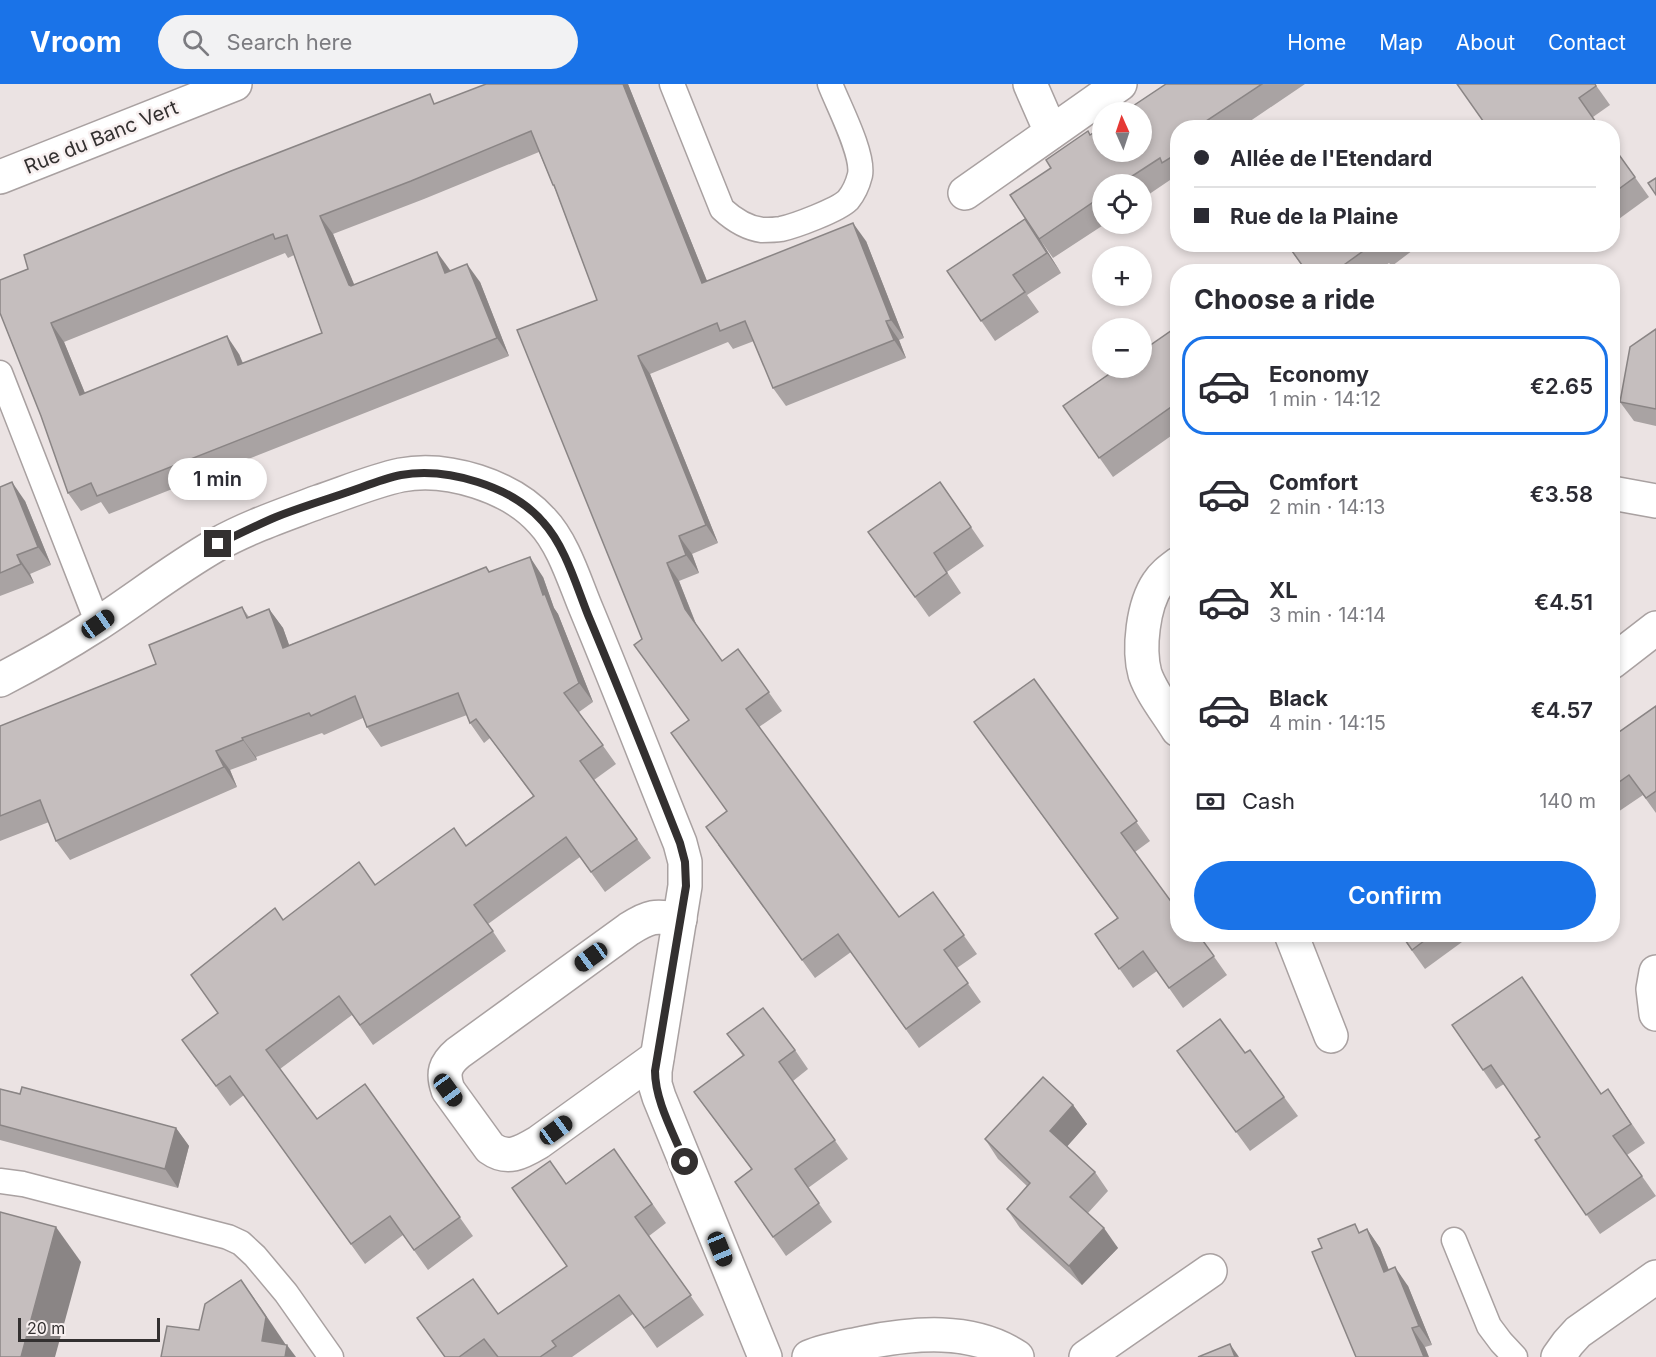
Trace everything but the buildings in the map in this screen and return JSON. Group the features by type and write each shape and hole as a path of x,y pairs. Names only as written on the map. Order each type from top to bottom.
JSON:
{"street":[{"name":"Rue du Banc Vert","path":"0,177 235,84"},
{"path":"1030,84 1051,132"},
{"path":"965,193 1119,84"},
{"path":"0,680 98,624 218,544 277,517 380,481 402,475 450,476 477,482 501,491 524,504 543,521 558,543 680,843 686,876 655,1071 655,1084 765,1357"},
{"path":"1620,494 1656,501"},
{"path":"1170,570 1164,574 1150,597 1142,644 1142,659 1146,674 1151,687 1170,717"},
{"path":"1620,656 1656,627"},
{"path":"657,1058 539,1142 525,1151 514,1154 497,1153 490,1148 448,1090 444,1072 451,1059 629,929 645,919 657,917 680,919"},
{"path":"1294,942 1331,1036"},
{"path":"1656,972 1653,989 1656,1014"},
{"path":"1086,1357 1210,1271"},
{"path":"1558,1357 1578,1332 1656,1277"},
{"path":"809,1357 886,1338 939,1335 982,1342 1017,1357"}],"lane":[{"path":"672,84 722,209 733,219 763,230 779,230 835,208 848,200 856,186 860,174 860,160 830,84"},
{"path":"0,373 98,624"},
{"path":"0,1181 23,1184 241,1243 286,1293 331,1357"},
{"path":"1454,1240 1489,1326 1515,1357"}],"route":[{"path":"218,544 277,517 402,475 450,476 477,482 501,491 524,504 543,521 558,543 604,653 680,843 685,862 686,886 655,1071 655,1084 685,1162"}]}
